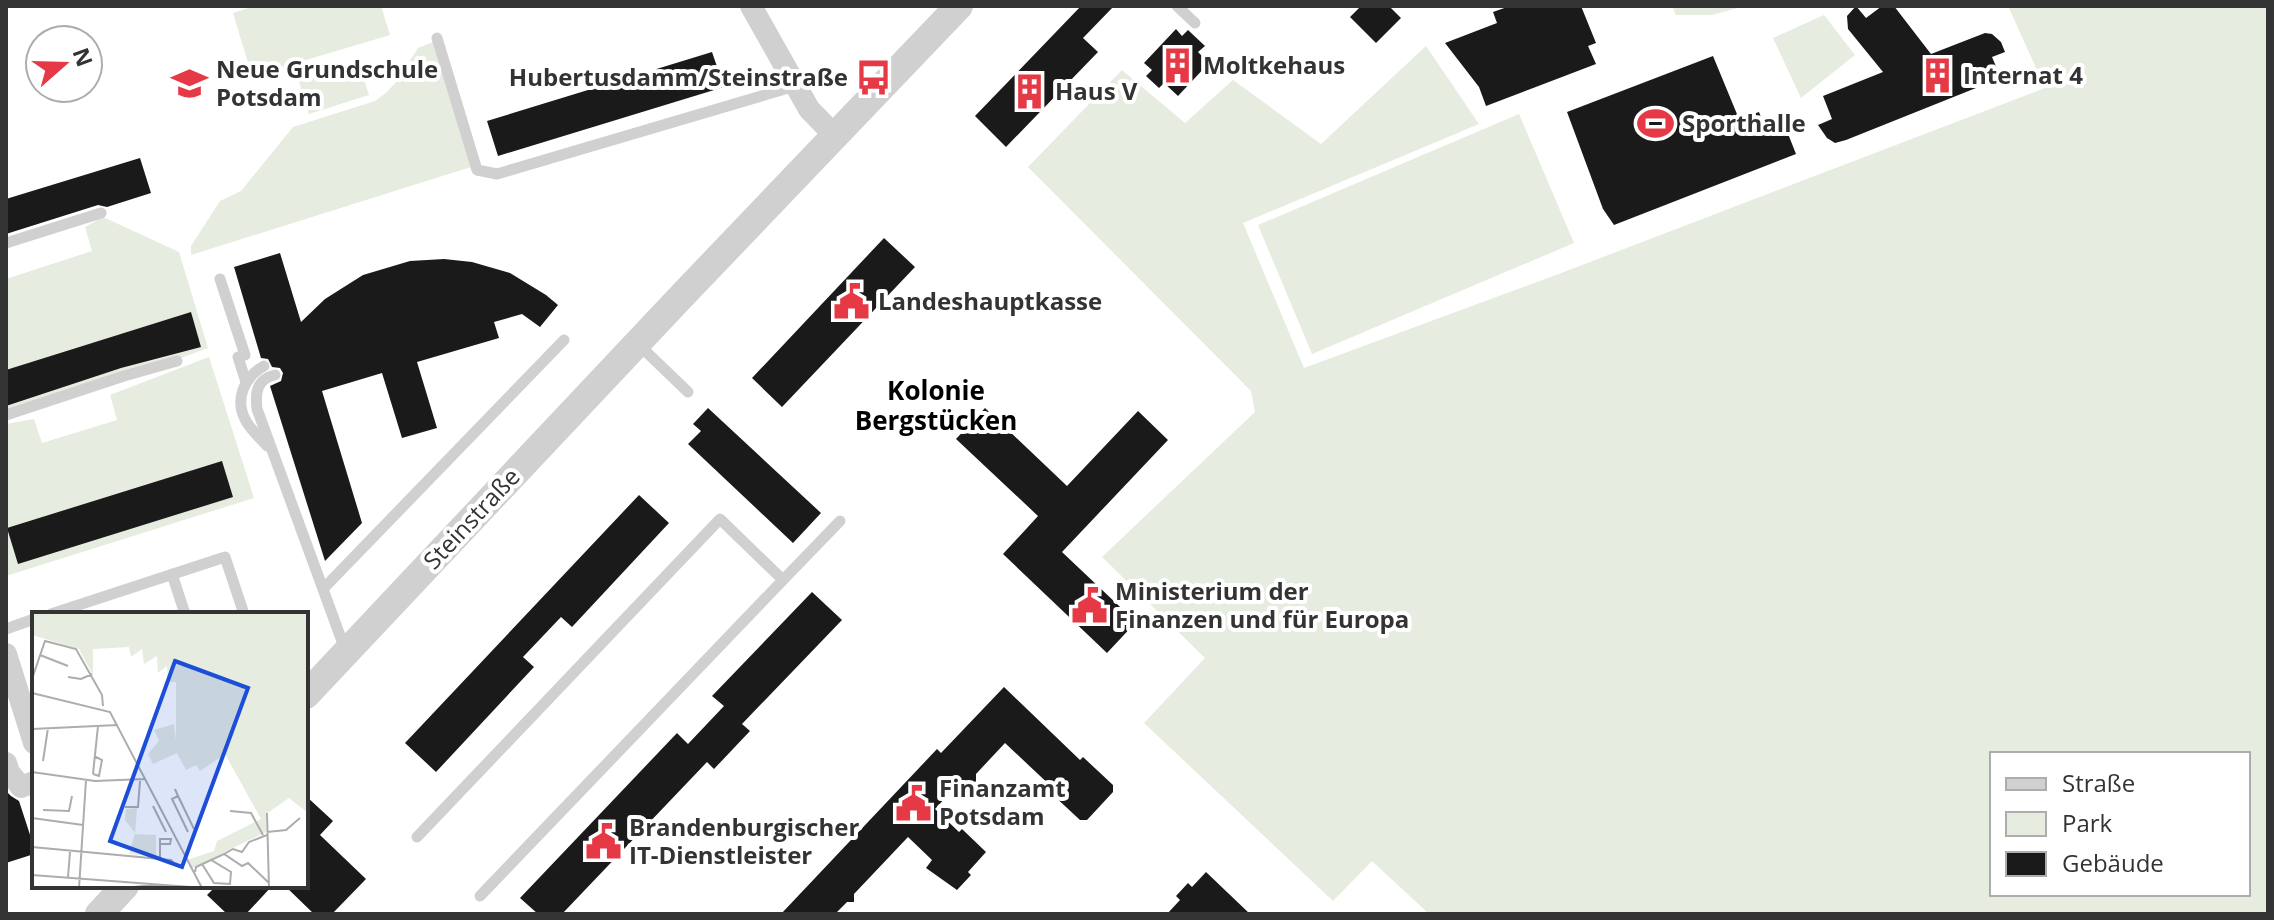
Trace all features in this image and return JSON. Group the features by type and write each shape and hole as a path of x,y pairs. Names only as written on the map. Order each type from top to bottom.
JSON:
{"street":[{"path":"751,6 809,109 836,137"},
{"name":"Steinstraße","path":"308,693 959,6"},
{"path":"8,670 32,737"},
{"path":"6,763 21,787 32,783"},
{"path":"99,914 123,888"}],"lane":[{"path":"1177,6 1195,23"},
{"path":"437,38 477,170 497,174 795,86"},
{"path":"6,243 101,213"},
{"path":"220,279 245,355 238,357 246,382"},
{"path":"323,589 564,340"},
{"path":"637,343 688,392"},
{"path":"6,415 177,361"},
{"path":"264,366 246,382 241,408 246,421 273,452"},
{"path":"275,375 266,377 259,385 255,395 257,409 346,652"},
{"path":"417,837 720,519 783,580"},
{"path":"480,896 840,521"},
{"path":"57,612 225,557 243,612"},
{"path":"172,574 184,612"},
{"path":"6,629 32,620"}],"green space":[{"path":"255,6 381,6 390,35 252,76 233,13"},
{"path":"1672,6 1745,6 1712,15 1676,15"},
{"path":"2012,6 2268,6 2268,914 1429,914 1372,861 1333,901 1144,723 1205,658 1102,557 1255,412 1251,391 1028,167 1122,70 1185,123 1233,80 1321,144 1426,46 1479,124 1243,223 1304,368 2045,88 2009,8"},
{"path":"1824,15 1855,55 1801,98 1773,38"},
{"path":"433,42 471,167 191,255 191,246 220,201 241,191 293,127 375,101 396,82 418,48"},
{"path":"359,63 369,95 309,114 299,81"},
{"path":"1519,114 1574,243 1312,354 1258,225"},
{"path":"103,217 179,252 208,348 107,385 6,414 6,279 92,251 85,227"},
{"path":"209,357 254,498 6,576 6,424 34,419 42,443 117,420 110,395"}],"building":[{"name":"Haus V","path":"1081,6 1114,6 1083,38 1098,52 1006,147 975,116"},
{"path":"1361,6 1389,6 1401,18 1376,43 1350,17"},
{"path":"1510,6 1581,6 1596,43 1588,46 1596,64 1486,106 1479,87 1445,43 1497,23 1493,12"},
{"name":"Internat 4","path":"1856,6 1866,18 1882,6 1894,6 1931,54 1985,33 1992,34 2001,42 2005,52 1992,57 2001,78 1835,143 1818,125 1832,119 1823,96 1883,72 1848,29 1847,16"},
{"name":"Moltkehaus","path":"1176,29 1182,36 1188,30 1205,46 1198,52 1209,63 1178,96 1164,83 1159,88 1146,76 1152,70 1144,63"},
{"path":"712,52 724,87 498,156 487,121"},
{"name":"Sporthalle","path":"1713,56 1739,119 1759,112 1763,123 1781,116 1796,154 1614,225 1603,209 1567,112"},
{"path":"140,158 151,193 107,207 98,205 6,234 6,199"},
{"name":"Landeshauptkasse","path":"884,238 915,267 782,407 752,378"},
{"path":"280,253 301,322 325,299 363,275 410,261 444,259 472,262 510,273 558,305 540,327 522,314 494,322 499,338 417,362 437,428 402,438 382,373 322,391 362,523 325,561 270,386 281,381 283,373 280,368 272,367 268,359 261,358 234,267"},
{"path":"191,312 201,347 121,368 6,406 6,370"},
{"path":"708,408 821,513 793,543 688,444 701,431 693,424"},
{"path":"985,408 1067,486 1138,411 1168,440 1062,552 1136,622 1107,653 1003,554 1038,516 956,439"},
{"path":"222,461 233,497 18,564 7,528"},
{"path":"639,495 669,523 572,627 561,617 523,657 534,667 436,772 405,743"},
{"path":"812,592 842,620 742,724 750,731 714,769 707,762 562,914 538,914 520,898 677,733 688,744 724,706 712,696"},
{"name":"Finanzamt Potsdam","path":"1004,687 1080,760 1083,757 1113,785 1113,792 1087,820 1080,820 1052,794 1055,790 1005,743 976,774 976,782 961,781 935,809 986,852 957,890 926,868 932,860 908,837 854,894 854,902 847,902 835,914 781,914 937,749 941,753"},
{"path":"6,791 19,801 32,841 32,855 6,863"},
{"path":"308,798 333,821 320,835 366,879 332,914 314,914 287,888 308,888"},
{"path":"1206,872 1250,914 1167,914 1180,900 1176,896 1188,883 1192,887"},
{"path":"214,888 270,888 246,914 227,914 207,895"}],"place":[{"name":"Moltkehaus","path":"1177,66"},
{"name":"Internat 4","path":"1937,76"},
{"name":"Hubertusdamm/Steinstraße","path":"874,78"},
{"name":"Neue Grundschule Potsdam","path":"190,84"},
{"name":"Haus V","path":"1029,92"},
{"name":"Sporthalle","path":"1656,124"},
{"name":"Landeshauptkasse","path":"852,302"},
{"name":"Ministerium der Finanzen und für Europa","path":"1089,606"},
{"name":"Finanzamt Potsdam","path":"913,803"},
{"name":"Brandenburgischer IT-Dienstleister","path":"603,842"}],"district":[{"name":"Kolonie Bergstücken","path":"936,406"}]}
